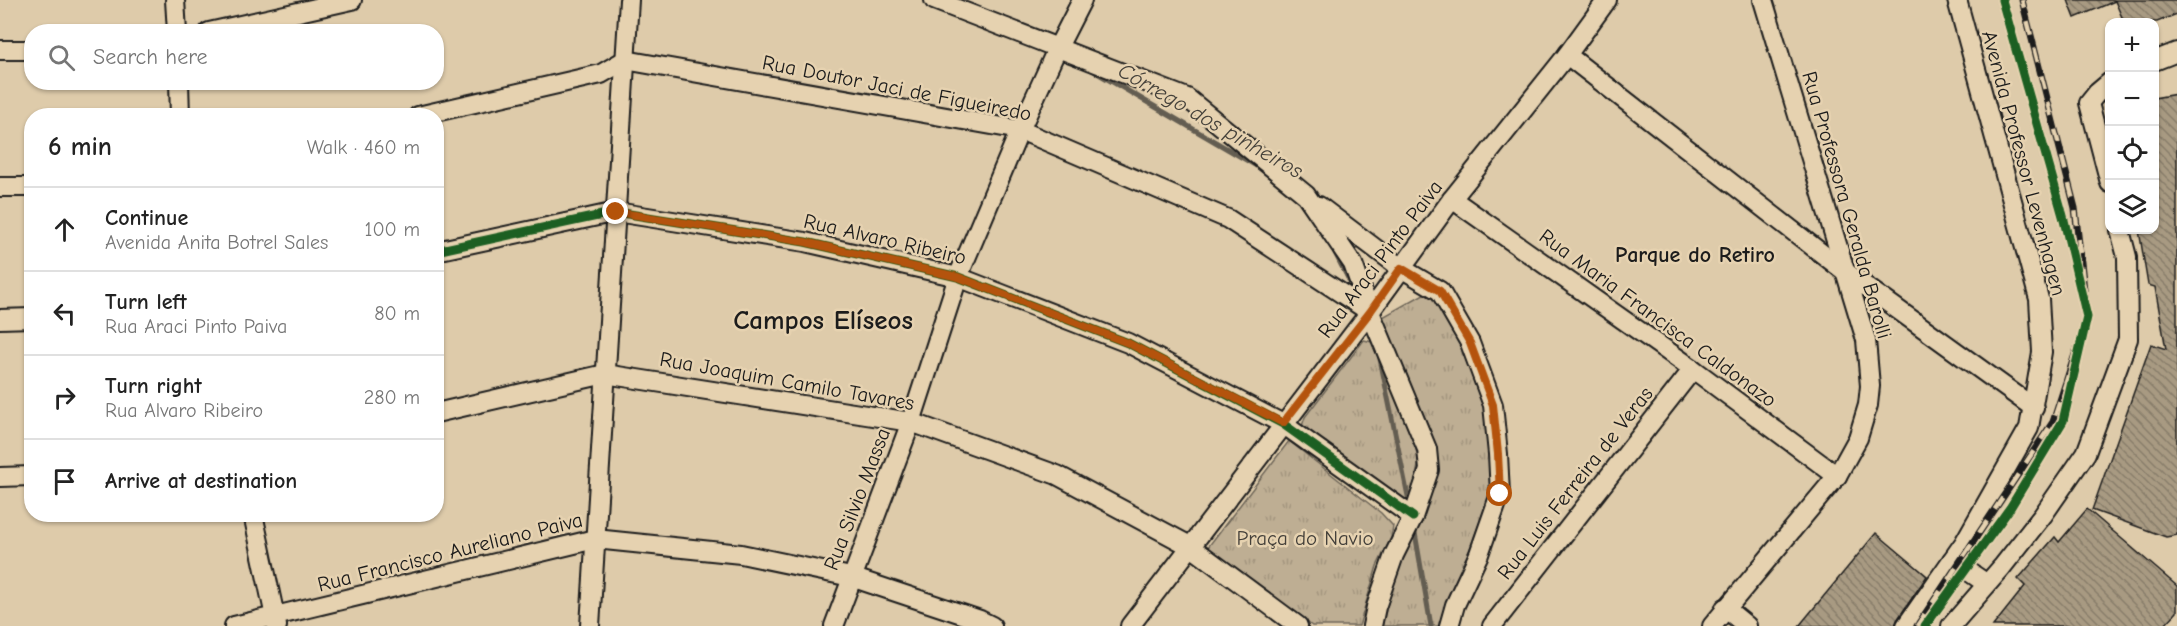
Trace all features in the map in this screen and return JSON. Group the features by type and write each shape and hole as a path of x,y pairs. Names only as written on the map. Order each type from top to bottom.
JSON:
{"street":[{"path":"175,0 176,24"},
{"path":"245,24 352,0"},
{"path":"590,626 629,0"},
{"path":"934,0 1187,98 1306,195 1401,268 1440,291 1470,343 1493,405 1500,494 1479,554 1455,605 1449,626"},
{"name":"Rua Silvio Massa","path":"834,626 911,422 958,277 1020,130 1082,0"},
{"name":"Rua Araci Pinto Paiva","path":"1130,626 1370,312 1452,199 1567,55 1607,0"},
{"name":"Rua Professora Geralda Barolli","path":"1712,626 1837,476 1858,438 1868,405 1870,386 1866,340 1762,0"},
{"name":"Avenida Professor Levenhagen","path":"1906,626 1964,543 2029,428 2042,352 2039,299 1957,0"},
{"path":"0,51 24,50"},
{"path":"2159,59 2177,52"},
{"path":"1567,55 1843,270 2034,408"},
{"path":"444,110 601,74 625,60"},
{"name":"Rua Doutor Jaci de Figueiredo","path":"625,60 1020,130 1228,219 1370,312"},
{"path":"2105,86 2089,103 2108,180"},
{"path":"179,90 180,108"},
{"path":"0,187 24,187"},
{"path":"1306,195 1353,264 1370,312 1427,449 1429,470 1413,517 1394,555 1376,607 1372,626"},
{"name":"Rua Maria Francisca Caldonazo","path":"1452,199 1693,369 1837,476"},
{"name":"Rua Alvaro Ribeiro","path":"444,249 616,212 805,242 958,277 1128,343 1283,423 1413,517"},
{"path":"1951,626 2043,515 2086,453 2128,339 2127,257 2121,234"},
{"path":"0,319 24,318"},
{"name":"Rua Luis Ferreira de Veras","path":"1492,626 1693,369"},
{"name":"Rua Joaquim Camilo Tavares","path":"444,411 605,374 911,422 1057,475 1190,546 1299,626"},
{"path":"0,477 24,476"},
{"path":"255,522 276,622"},
{"name":"Rua Francisco Aureliano Paiva","path":"234,626 276,622 595,538 741,554 851,577 992,626"},
{"path":"1952,560 1987,584"},
{"path":"1725,608 1747,626"}],"green space":[{"path":"1429,291 1472,347 1493,405 1491,492 1441,626 1382,626 1399,559 1432,485 1381,318"},
{"path":"1364,340 1372,342 1411,431 1419,461 1410,504 1302,426 1305,417"},
{"name":"Praça do Navio","path":"1289,441 1381,513 1393,526 1391,538 1377,566 1359,626 1312,626 1208,547"}],"building":[{"path":"2068,0 2177,0 2177,14 2159,21 2159,18 2122,18 2115,1 2075,18"},
{"path":"2177,94 2177,535 2166,537 2092,510 2151,344 2166,349 2155,287 2148,285 2140,234 2159,234 2159,97"},
{"path":"2087,509 2177,586 2177,612 2164,626 1993,626 2025,586 2018,579 2055,537 2059,542"},
{"path":"1876,533 1927,576 1895,626 1799,626"}],"waterway":[{"name":"Córrego dos pinheiros","path":"1092,70 1260,168"},
{"name":"Córrego dos pinheiros","path":"1335,253 1350,282"},
{"name":"Córrego dos pinheiros","path":"1379,354 1410,506"},
{"name":"Córrego dos pinheiros","path":"1414,527 1431,626"}],"railway":[{"path":"1917,626 2053,422 2087,317 2075,208 2022,0"}],"cycle path":[{"path":"1925,626 2010,508 2063,421 2087,317 2063,216 2002,0"},
{"path":"444,249 616,212 805,242 958,277 1128,343 1283,424 1413,517"}],"district":[{"name":"Parque do Retiro","path":"1695,254"},
{"name":"Campos Elíseos","path":"823,320"}],"route":[{"path":"616,212 805,242 958,277 1128,343 1283,423 1370,312 1401,268 1440,291 1470,343 1493,405 1500,494"}]}
